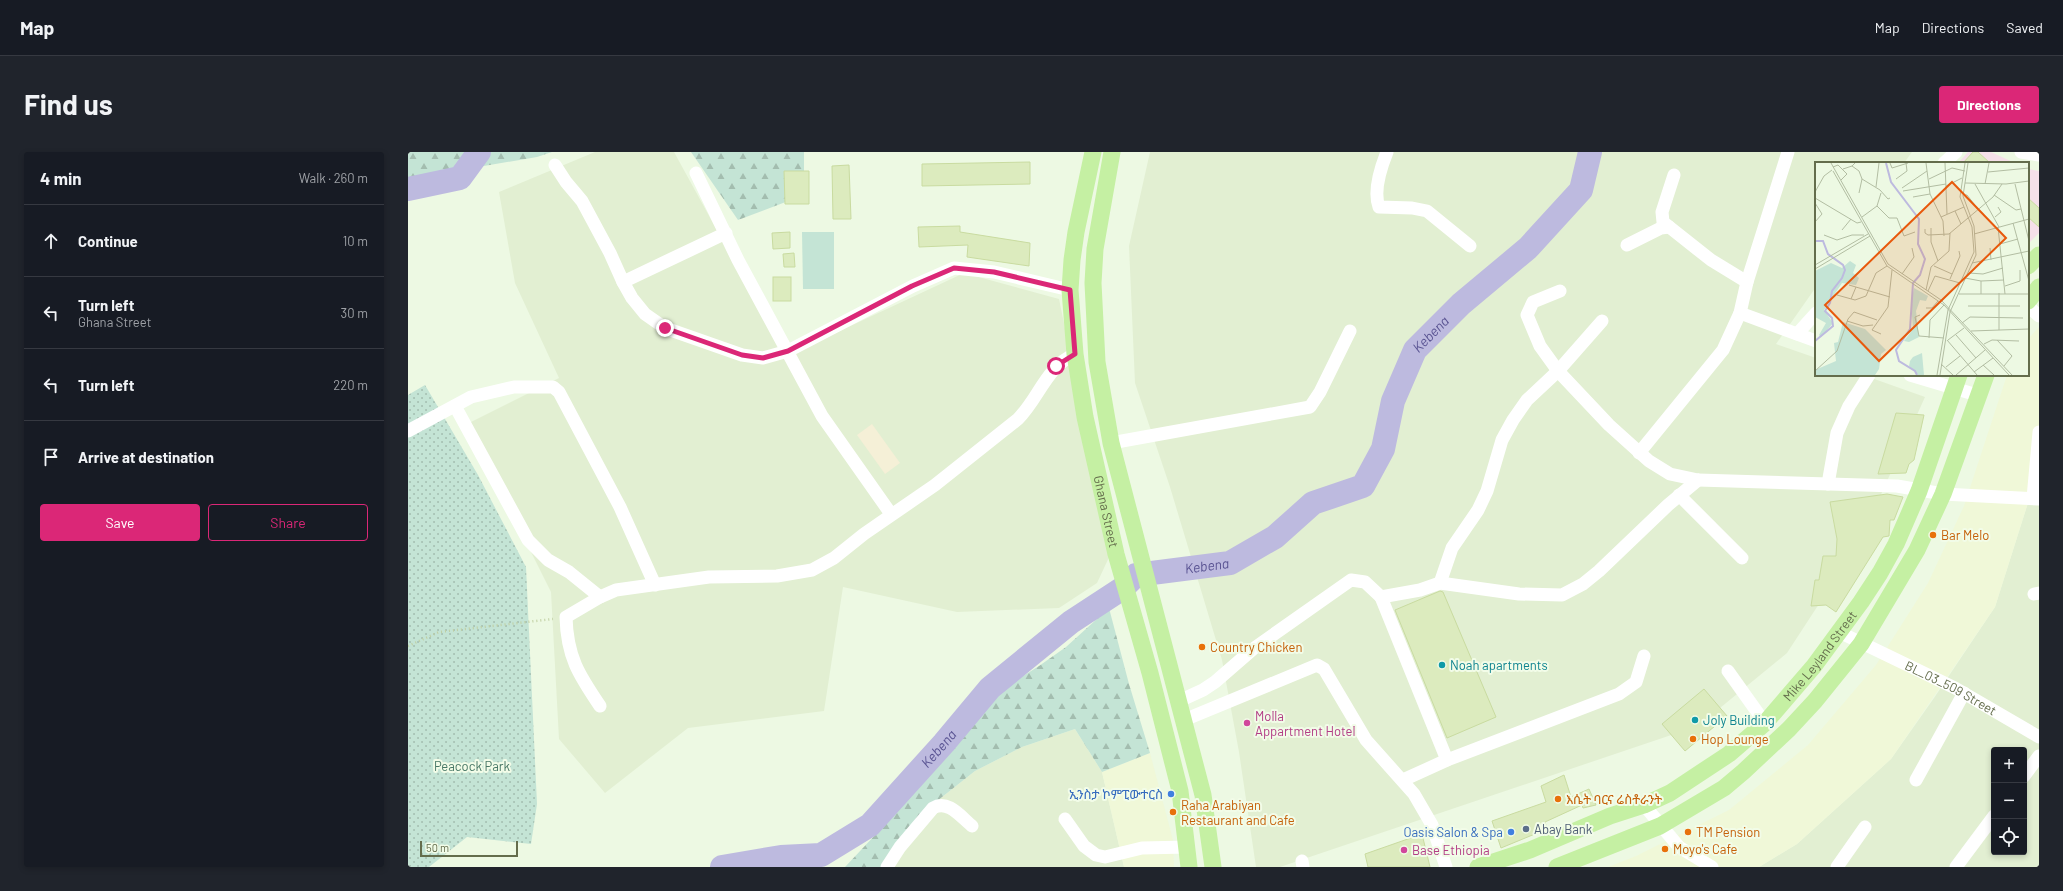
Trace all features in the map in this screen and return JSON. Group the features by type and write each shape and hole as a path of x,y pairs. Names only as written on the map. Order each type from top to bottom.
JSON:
{"main road":[{"name":"Ghana Street","path":"1093,152 1076,232 1070,290 1075,354 1085,417 1116,554 1137,626 1180,791 1189,867"},
{"name":"Ghana Street","path":"1112,152 1100,212 1093,283 1097,362 1111,443 1139,543 1203,795 1212,867"},
{"path":"2029,265 2039,255"},
{"path":"2029,299 2039,287"},
{"name":"Mike Leyland Street","path":"1564,866 1660,826 1724,788 1743,772 1815,701 1861,644 1917,550 1943,494 1977,395 1986,376"},
{"name":"Mike Leyland Street","path":"1478,867 1507,862 1530,850 1610,816 1644,806 1670,793 1723,758 1764,723 1814,666 1880,573 1896,544 1919,491 1939,436 1956,382"},
{"path":"1105,501 1125,496"}],"street":[{"path":"1387,152 1379,177 1377,202 1379,207 1412,208 1427,211 1470,246"},
{"path":"1639,453 1714,363 1723,350 1740,313 1747,282 1788,152"},
{"path":"1945,162 1956,152"},
{"path":"2021,152 2039,155"},
{"path":"556,165 586,207 623,282 632,298 645,314 665,328 742,355 763,358 788,351 912,286 954,268 994,272 1070,290"},
{"path":"696,174 738,260 822,416 855,466 892,514"},
{"path":"1674,175 1662,212 1663,222 1711,260 1747,282"},
{"path":"1627,245 1661,228 1669,227"},
{"path":"623,282 726,233"},
{"path":"1560,291 1533,302 1527,315 1540,346 1558,371 1609,425 1639,453 1670,474 1698,480 1898,486 1919,491 1943,494 2036,499 2039,432"},
{"path":"2029,307 2039,316"},
{"path":"1740,313 1815,341"},
{"path":"1797,334 1815,314"},
{"path":"1440,583 1452,548 1478,510 1487,491 1502,440 1513,420 1527,400 1558,371 1602,321"},
{"path":"1111,443 1310,407 1320,392 1350,331"},
{"path":"600,706 579,675 571,655 566,617 600,597 616,590 709,577 777,576 812,570 834,558 864,534 935,485 1018,419 1030,407 1034,396 1056,366 1075,354"},
{"path":"1828,484 1837,433 1849,406 1868,376"},
{"path":"1917,376 1956,382 1977,395"},
{"path":"408,431 471,397 514,388 553,387 559,392 620,507 655,585"},
{"path":"455,406 528,540 548,560 569,572 600,597"},
{"path":"1380,597 1420,590 1440,583 1519,594 1562,594 1583,584 1599,571 1679,495 1698,480"},
{"path":"1679,495 1742,558"},
{"path":"1178,701 1203,690 1215,682 1253,649 1352,580 1365,582 1380,597 1447,760"},
{"name":"BL_03_509 Street","path":"1839,632 1964,694 2039,736"},
{"path":"1403,780 1447,760 1619,694 1636,682 1644,656"},
{"path":"1184,720 1267,688 1317,665 1324,669 1329,676 1366,740 1414,794 1432,825 1446,867"},
{"path":"1728,671 1764,723"},
{"path":"1916,780 1964,694"},
{"path":"2027,772 2039,756"},
{"path":"887,867 900,847 933,808 938,805 947,805 972,826"},
{"path":"1644,806 1679,847 1712,867"},
{"path":"1065,819 1084,846 1096,855 1105,857 1142,848 1187,846"},
{"path":"1956,867 1992,819"},
{"path":"1837,867 1865,827"}],"path":[{"path":"408,646 439,632 566,617"}],"shaded area":[{"path":"595,152 674,152 786,356 964,273 1059,299 1111,553 1097,583 1059,608 957,612 843,587 824,711 688,728 605,793 559,739 551,592 467,424 559,378 515,283 499,192"},
{"path":"1150,152 1912,152 1905,162 1815,162 1815,288 1776,344 1815,358 1815,376 1866,376 1925,397 1860,541 1787,653 1698,726 1280,867 1256,867 1239,752 1222,660 1170,487 1135,383 1129,246"},
{"path":"1968,152 1991,152 2013,162 1959,162"},
{"path":"2029,169 2039,171 2039,233 2029,243"},
{"path":"2039,327 2039,468 1995,607 1891,759 1797,844 1759,867 1608,867 1636,856 1729,810 1808,745 1876,665 1928,583 1964,506 2007,376 2029,376 2029,338"},
{"path":"872,424 900,463 885,474 857,435"},
{"path":"2039,468 2039,867 1759,867 1797,844 1891,759 1995,607"},
{"path":"1075,729 1102,772 1124,867 883,867 937,801 975,771 1022,747"},
{"path":"1150,753 1173,840 1174,867 1124,867 1102,772"}],"green space":[{"path":"408,152 552,152 537,157 408,179"},
{"path":"691,152 804,152 804,195 738,220"},
{"path":"802,232 834,232 834,289 803,289"},
{"name":"Peacock Park","path":"425,385 478,475 526,567 537,804 531,844 467,837 429,867 408,867 408,395"},
{"path":"1109,608 1129,684 1150,753 1102,772 1075,729 1022,747 975,771 937,801 883,867 845,867 877,833 996,693 1066,647"}],"building":[{"path":"1973,152 1978,152 1989,162 1964,162"},
{"path":"1030,162 1030,184 922,186 922,164"},
{"path":"849,165 851,219 833,219 832,166"},
{"path":"784,171 809,171 809,204 785,204"},
{"path":"2029,199 2039,208 2039,227 2029,218"},
{"path":"960,226 960,232 1030,243 1029,266 967,257 968,245 919,247 918,227"},
{"path":"790,232 790,248 773,249 772,233"},
{"path":"794,253 795,267 784,267 783,254"},
{"path":"773,277 791,277 791,301 773,301"},
{"path":"1896,413 1924,415 1914,460 1909,464 1906,473 1878,474"},
{"path":"1887,494 1903,497 1894,520 1890,520 1889,536 1883,537 1836,612 1826,605 1811,606 1815,580 1819,580 1823,556 1836,556 1837,539 1830,502"},
{"name":"Noah apartments","path":"1440,591 1443,592 1496,717 1447,738 1395,610"},
{"name":"Joly Building","path":"1704,689 1727,716 1685,751 1662,724"},
{"path":"1564,775 1571,797 1589,789 1596,805 1583,808 1582,805 1545,822 1547,829 1501,848 1492,821 1546,802 1541,786"},
{"path":"1422,834 1430,867 1368,867 1365,854"}],"waterway":[{"path":"408,189 460,178 479,152"},
{"name":"Kebena","path":"722,867 781,857 821,855 870,825 944,743 990,688 1071,622 1123,588 1136,575 1230,563 1275,537 1313,503 1363,486 1383,449 1393,401 1415,350 1461,304 1528,248 1581,190 1590,152"}],"place":[{"name":"Bar Melo","path":"1933,535"},
{"name":"Country Chicken","path":"1202,647"},
{"name":"Noah apartments","path":"1442,665"},
{"name":"Joly Building","path":"1695,720"},
{"name":"Molla Appartment Hotel","path":"1247,723"},
{"name":"Hop Lounge","path":"1693,739"},
{"name":"ኢንስታ ኮምፒውተርስ","path":"1171,794"},
{"name":"እሴት ባርና ሬስቶራንት","path":"1558,799"},
{"name":"Raha Arabiyan Restaurant and Cafe","path":"1173,812"},
{"name":"Abay Bank","path":"1526,829"},
{"name":"Oasis Salon & Spa","path":"1511,832"},
{"name":"TM Pension","path":"1688,832"},
{"name":"Moyo's Cafe","path":"1665,849"},
{"name":"Base Ethiopia","path":"1404,850"}],"route":[{"path":"665,328 742,355 763,358 788,351 912,286 954,268 994,272 1030,282 1070,290 1075,354 1066,358 1056,366"}]}
